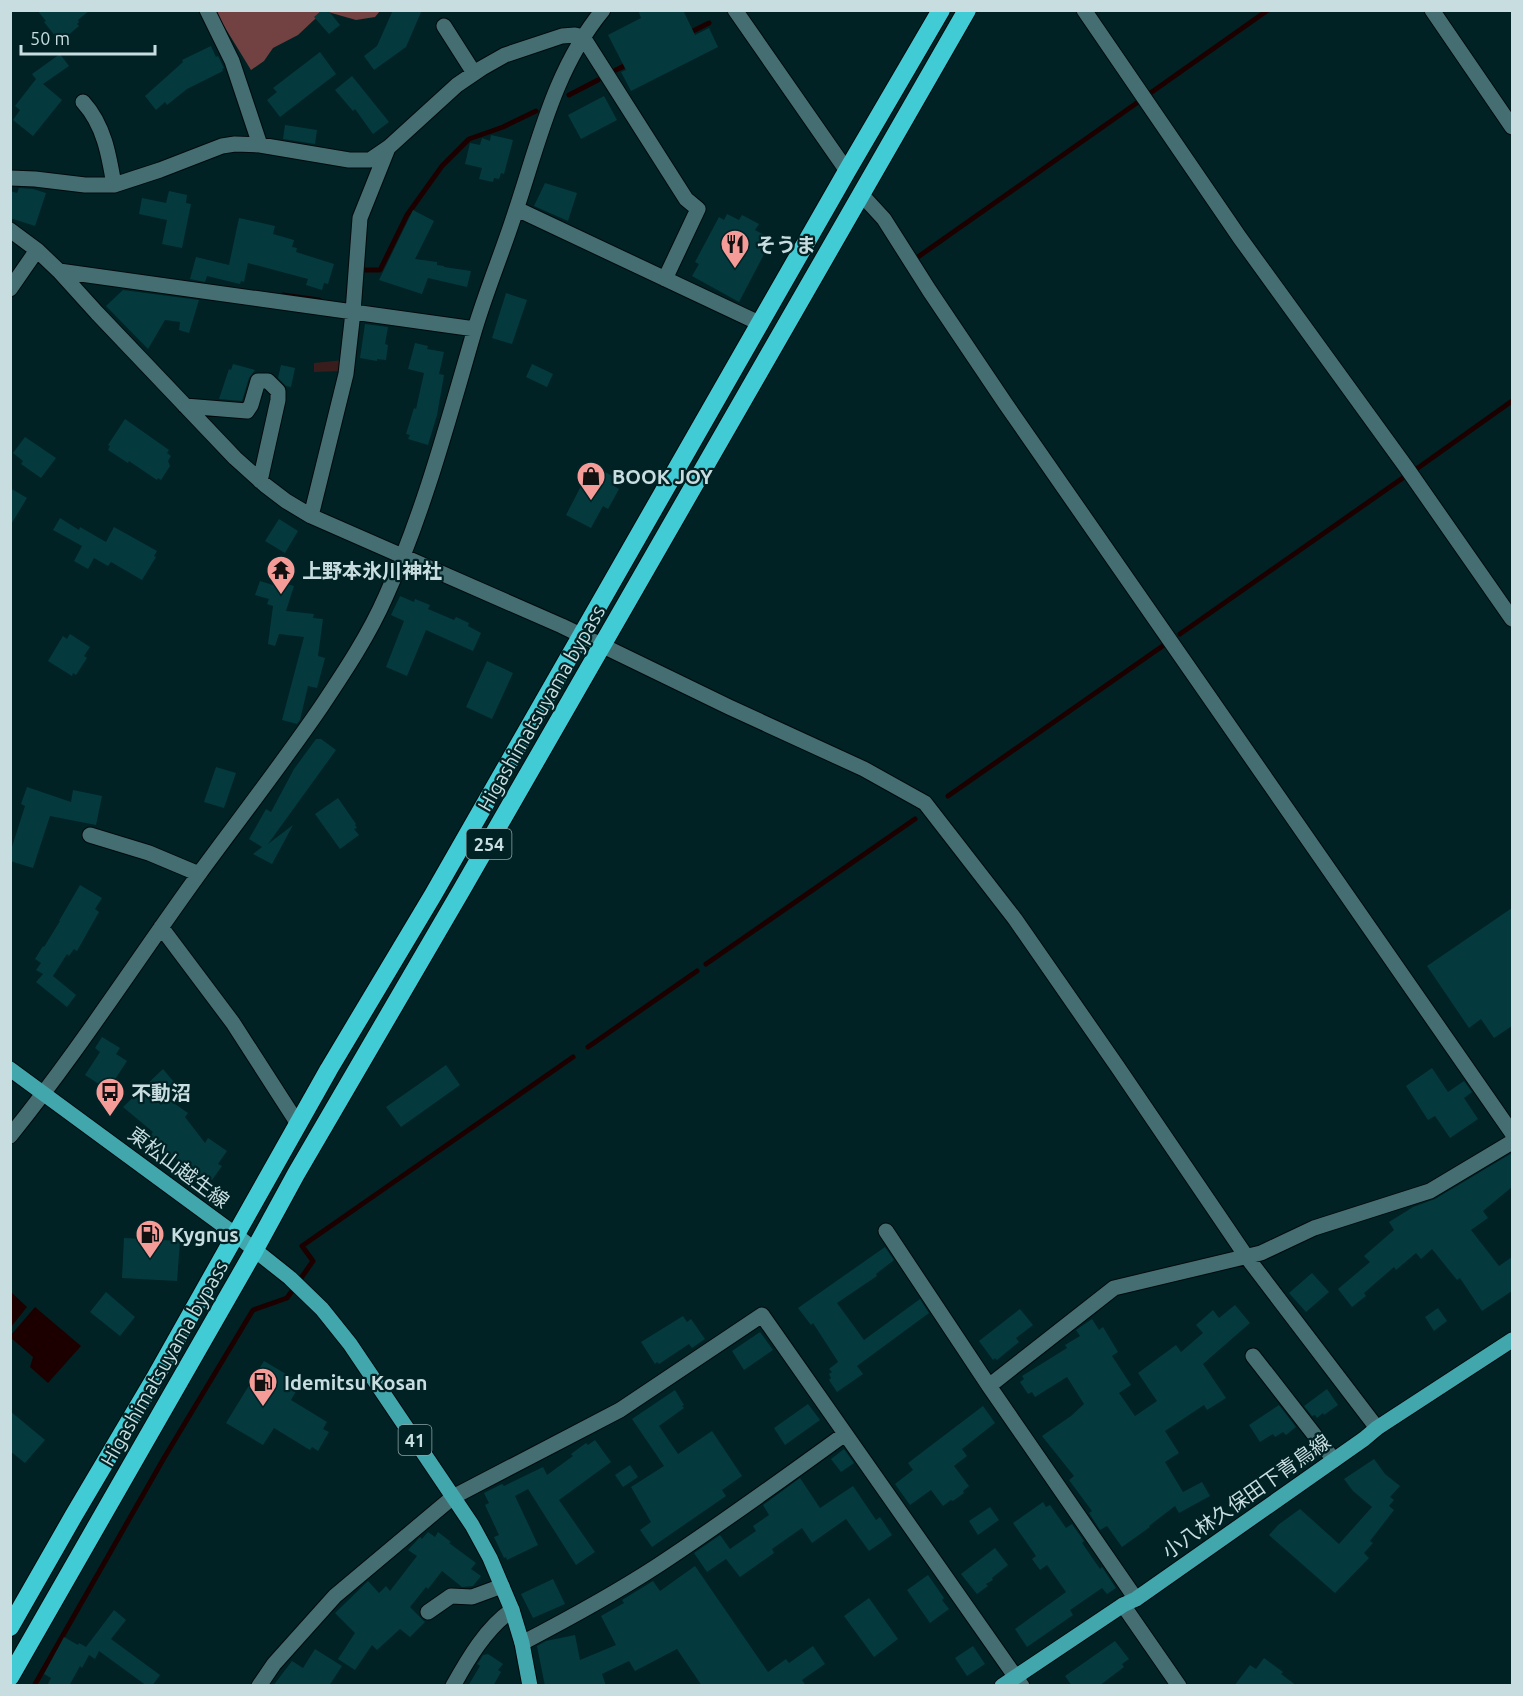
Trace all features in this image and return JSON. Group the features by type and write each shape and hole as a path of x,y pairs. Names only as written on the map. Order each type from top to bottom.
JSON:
{"highway":[{"name":"Higashimatsuyama bypass","path":"10,1626 155,1378 298,1124 433,895 941,10"},
{"name":"Higashimatsuyama bypass","path":"10,1677 296,1174 412,977 967,10"}],"main road":[{"name":"東松山越生線","path":"10,1068 236,1235"},
{"name":"41","path":"236,1235 290,1278 329,1318 350,1344 472,1525 490,1558 512,1610 522,1643 530,1686"},
{"name":"小八林久保田下青鳥線","path":"1002,1686 1019,1681 1377,1428 1512,1340"}],"street":[{"path":"207,10 232,61 260,146"},
{"path":"10,1136 45,1094 161,927 298,739 355,655 386,598 432,471 475,329 517,209 546,115 558,85 583,36 603,10"},
{"path":"735,10 847,171"},
{"path":"1084,10 1240,238 1406,466 1512,619"},
{"path":"1432,10 1512,127"},
{"path":"444,26 474,73"},
{"path":"10,178 85,185 114,185 222,146 235,144 349,160 370,160 389,147 457,85 474,73 505,55 562,36 583,36"},
{"path":"583,36 686,199 698,209 665,279"},
{"path":"83,102 104,138 114,185"},
{"path":"311,516 346,374 360,218 389,147"},
{"path":"861,194 884,219 928,290 1005,403 1512,1133"},
{"path":"517,209 760,324"},
{"path":"10,230 37,250 59,271 235,458 286,501 311,516 582,635 729,707 864,769 925,803 1015,919 1246,1256 1377,1428"},
{"path":"10,289 37,250"},
{"path":"59,271 475,329"},
{"path":"184,406 247,411 258,381 268,381 279,392 260,481"},
{"path":"90,835 149,853 200,874"},
{"path":"161,927 233,1023 298,1124"},
{"path":"989,1386 1114,1288 1261,1253 1314,1227 1430,1191 1512,1142"},
{"path":"886,1231 1130,1602 1179,1686"},
{"path":"259,1686 274,1664 335,1596 453,1497 620,1410 762,1315 1019,1681"},
{"path":"1253,1356 1334,1460"},
{"path":"522,1643 581,1612 656,1567 738,1512 845,1434"},
{"path":"428,1612 452,1596 472,1597 502,1586"},
{"path":"453,1686 482,1641 500,1618 512,1610"}],"shaded area":[{"path":"214,11 380,11 375,17 356,20 328,12 315,19 298,35 273,48 264,61 251,70"},
{"path":"344,360 343,371 314,372 314,363"},
{"path":"11,1292 27,1307 11,1327"},
{"path":"35,1307 81,1346 48,1383 30,1367 33,1357 11,1338 11,1335"}],"building":[{"path":"37,10 90,10 78,20 79,26 60,42"},
{"path":"322,10 328,10 340,25 329,34 314,17"},
{"path":"393,10 422,10 406,47 374,70 364,56 377,46"},
{"path":"638,10 683,10 695,35 709,28 718,47 631,91 621,72 626,70 608,35 641,18"},
{"path":"211,46 224,68 223,71 187,89 167,105 165,102 156,110 145,96 183,62 182,60"},
{"path":"320,52 336,74 280,117 267,100 277,92 273,88"},
{"path":"60,54 69,66 43,84 62,100 33,136 13,120 20,110 15,106 36,79 32,74"},
{"path":"352,76 389,122 373,134 355,109 353,111 335,90"},
{"path":"604,96 617,120 581,139 568,115"},
{"path":"285,125 317,130 315,144 283,139"},
{"path":"491,135 513,140 504,174 501,173 499,179 494,178 493,182 479,179 482,168 465,164 470,143 480,145 482,138 490,141"},
{"path":"545,183 577,193 568,221 534,206"},
{"path":"19,188 46,193 35,226 10,218 10,191 17,193"},
{"path":"169,191 187,195 186,203 191,204 182,248 162,244 167,220 139,214 142,198 166,203"},
{"path":"413,210 434,221 415,259 471,271 467,287 428,278 422,294 379,280"},
{"path":"727,214 739,220 742,215 759,224 755,230 772,239 739,302 692,276 699,264 695,262 719,217 724,220"},
{"path":"239,218 275,226 273,234 294,240 292,247 297,248 296,252 334,264 328,284 324,283 322,290 306,285 308,279 248,263 244,282 241,281 240,284 207,276 205,282 190,279 196,257 229,265"},
{"path":"123,290 199,300 189,333 179,330 180,322 165,320 148,349 106,306"},
{"path":"506,293 527,300 512,344 492,338"},
{"path":"365,324 388,327 385,344 388,345 386,360 360,358"},
{"path":"415,343 428,346 427,349 444,352 439,374 444,375 437,415 428,445 408,439 410,435 406,434 414,408 416,409 424,373 408,369"},
{"path":"233,364 255,370 249,378 242,401 219,399 229,369 231,370"},
{"path":"532,364 553,374 547,387 526,377"},
{"path":"281,365 295,368 291,387 286,386 278,378"},
{"path":"125,419 169,450 167,453 171,456 168,461 170,466 161,480 158,478 157,480 108,450 110,446 108,445"},
{"path":"25,437 56,458 41,478 21,464 23,461 13,453"},
{"path":"592,465 618,479 614,486 619,489 608,509 603,506 591,528 566,515"},
{"path":"10,488 27,498 10,526"},
{"path":"60,518 79,530 80,527 106,542 114,527 157,551 154,556 156,557 142,580 111,562 108,566 94,558 88,569 74,561 82,546 53,530"},
{"path":"279,519 298,531 285,553 265,541"},
{"path":"275,580 294,586 286,611 314,614 313,618 323,619 318,656 325,658 317,688 308,686 297,724 282,720 304,637 279,634 275,646 268,644 273,606 267,604 269,599 255,595 260,581 273,585"},
{"path":"400,596 430,605 428,609 454,620 456,617 469,623 468,626 481,633 473,651 426,630 407,676 386,667 404,621 391,615"},
{"path":"70,634 90,647 84,656 87,658 76,675 73,673 72,676 48,661 63,636 67,639"},
{"path":"487,661 513,673 492,719 466,707"},
{"path":"316,739 321,739 336,750 268,844 293,825 272,864 253,854 262,847 249,839 266,809 271,812 294,769"},
{"path":"216,767 236,773 224,808 204,802"},
{"path":"27,787 71,802 73,790 102,796 96,825 50,816 33,868 10,861 10,853 25,806 21,804"},
{"path":"338,798 356,824 357,828 354,829 359,835 340,849 315,814"},
{"path":"80,885 102,898 95,909 99,912 77,951 74,949 69,956 67,954 53,976 76,995 67,1007 36,982 43,974 36,970 41,963 35,959"},
{"path":"1512,908 1512,1026 1494,1038 1481,1019 1469,1028 1427,966"},
{"path":"102,1037 120,1048 116,1054 127,1061 108,1090 85,1075 100,1052 95,1048"},
{"path":"446,1065 460,1085 401,1127 386,1107"},
{"path":"1432,1068 1448,1092 1464,1081 1472,1092 1464,1098 1478,1119 1450,1138 1435,1116 1428,1120 1406,1086"},
{"path":"163,1069 178,1087 165,1097 188,1113 185,1117 205,1143 208,1138 227,1151 218,1164 222,1166 212,1180 208,1178 207,1180 151,1142 153,1139 149,1137 153,1132 123,1107"},
{"path":"1512,1153 1512,1187 1483,1211 1488,1218 1471,1230 1499,1266 1512,1257 1512,1291 1482,1311 1460,1278 1457,1280 1432,1249 1421,1259 1416,1253 1396,1270 1394,1267 1364,1293 1366,1296 1352,1307 1338,1289 1370,1262 1364,1256 1394,1230 1389,1222 1413,1207 1435,1199"},
{"path":"124,1238 180,1241 177,1281 122,1278"},
{"path":"885,1247 894,1260 876,1274 877,1276 837,1303 864,1340 920,1299 929,1313 857,1366 863,1374 837,1392 829,1380 831,1378 829,1374 832,1372 829,1369 838,1362 813,1323 811,1325 798,1308"},
{"path":"1312,1273 1329,1292 1306,1312 1289,1293"},
{"path":"106,1292 135,1317 120,1336 90,1312"},
{"path":"1235,1305 1250,1323 1203,1364 1226,1398 1207,1410 1204,1405 1165,1431 1179,1453 1165,1462 1183,1492 1202,1482 1210,1496 1179,1513 1175,1506 1122,1547 1107,1526 1100,1530 1089,1513 1092,1511 1069,1480 1074,1476 1042,1436 1084,1404 1067,1377 1035,1397 1032,1392 1028,1394 1020,1382 1024,1379 1022,1376 1067,1348 1065,1345 1080,1336 1076,1330 1092,1319 1099,1330 1103,1327 1118,1352 1112,1356 1131,1385 1119,1393 1135,1416 1157,1401 1138,1373 1176,1345 1181,1352 1203,1333 1196,1325 1213,1310 1219,1318"},
{"path":"1438,1308 1447,1321 1434,1331 1425,1317"},
{"path":"1020,1309 1033,1325 1016,1338 1019,1342 997,1360 995,1358 993,1360 979,1341"},
{"path":"683,1316 687,1322 691,1319 705,1339 692,1348 689,1344 659,1364 657,1362 655,1364 641,1342"},
{"path":"760,1332 773,1350 744,1370 732,1351"},
{"path":"264,1361 301,1383 291,1400 327,1422 323,1429 329,1432 318,1451 312,1447 310,1450 274,1428 263,1445 226,1423"},
{"path":"1327,1389 1338,1405 1317,1418 1315,1415 1312,1416 1304,1406"},
{"path":"675,1390 684,1408 659,1426 678,1454 712,1431 742,1476 722,1490 726,1496 652,1547 640,1530 651,1522 631,1487 664,1466 632,1419"},
{"path":"808,1404 820,1420 785,1445 774,1428"},
{"path":"1279,1405 1296,1427 1286,1435 1283,1432 1275,1437 1273,1434 1260,1442 1249,1425"},
{"path":"983,1406 995,1423 962,1449 967,1456 954,1466 969,1486 963,1491 964,1493 943,1506 931,1490 910,1505 895,1484 913,1470 908,1463"},
{"path":"10,1411 45,1440 25,1463 10,1451"},
{"path":"595,1440 611,1462 559,1500 595,1552 576,1565 528,1489 515,1496 538,1545 507,1560 506,1557 504,1558 494,1537 499,1535 485,1505 489,1503 484,1493 543,1467 547,1475 573,1456 571,1454 586,1443 588,1445"},
{"path":"844,1449 854,1463 841,1472 831,1459"},
{"path":"1374,1459 1385,1474 1400,1486 1390,1497 1394,1500 1389,1506 1394,1510 1370,1541 1373,1543 1364,1553 1369,1558 1335,1593 1269,1535 1278,1525 1300,1509 1339,1544 1372,1507 1353,1491 1344,1479"},
{"path":"630,1465 638,1477 623,1487 615,1475"},
{"path":"800,1478 820,1508 853,1486 876,1520 880,1517 892,1535 869,1551 846,1519 812,1543 802,1528 772,1549 774,1553 740,1577 726,1559 707,1572 694,1553 720,1535 730,1549 756,1531 753,1526 769,1515 763,1505"},
{"path":"1043,1502 1046,1507 1050,1505 1066,1528 1072,1524 1084,1541 1082,1543 1116,1588 1107,1594 1102,1588 1070,1610 1073,1615 1027,1647 1015,1629 1066,1592 1047,1565 1040,1570 1032,1559 1036,1556 1013,1523"},
{"path":"990,1507 999,1520 978,1535 969,1521"},
{"path":"428,1532 435,1537 438,1532 451,1542 449,1543 476,1563 471,1569 481,1576 473,1586 462,1587 442,1571 410,1607 425,1622 410,1637 400,1629 377,1650 372,1645 355,1670 338,1659 355,1633 335,1613 368,1581 379,1593 386,1586 390,1591 417,1556 408,1550"},
{"path":"995,1548 1008,1565 977,1594 961,1574"},
{"path":"695,1566 768,1672 786,1659 789,1663 813,1646 825,1664 802,1680 806,1686 702,1686 677,1649 635,1671 629,1661 602,1674 606,1686 545,1686 537,1646 546,1641 575,1635 580,1660 616,1645 601,1616 624,1603 622,1600 653,1581 660,1591"},
{"path":"928,1575 949,1609 930,1623 907,1590"},
{"path":"553,1579 565,1604 533,1618 521,1594"},
{"path":"869,1598 898,1639 874,1657 844,1616"},
{"path":"114,1610 126,1620 111,1639 160,1675 152,1686 147,1686 99,1651 95,1659 89,1655 69,1686 47,1686 51,1678 44,1674 64,1637 86,1647"},
{"path":"1115,1641 1129,1659 1122,1664 1124,1667 1099,1686 1072,1686 1065,1676"},
{"path":"973,1646 985,1664 967,1676 955,1658"},
{"path":"315,1649 342,1666 329,1686 273,1686 292,1661 303,1668"},
{"path":"488,1654 503,1664 498,1670 501,1672 493,1686 468,1686 480,1666 477,1664 483,1655"},
{"path":"1264,1658 1297,1686 1234,1686 1250,1665 1256,1669"}],"waterway":[{"path":"1149,94 1268,10"},
{"path":"687,34 709,23"},
{"path":"616,70 628,64"},
{"path":"569,95 598,80"},
{"path":"915,259 1141,100"},
{"path":"359,270 380,270 407,215 442,166 469,139 503,127 536,111"},
{"path":"283,295 319,300"},
{"path":"1415,470 1512,401"},
{"path":"1180,634 1407,475"},
{"path":"948,796 1164,645"},
{"path":"706,964 915,819"},
{"path":"588,1047 697,971"},
{"path":"34,1686 164,1458 253,1310 287,1298 313,1261 302,1246 573,1057"}],"place":[{"name":"そうま","path":"735,270"},
{"name":"BOOK JOY","path":"591,502"},
{"name":"上野本氷川神社","path":"281,596"},
{"name":"不動沼","path":"110,1118"},
{"name":"Kygnus","path":"150,1260"},
{"name":"Idemitsu Kosan","path":"263,1408"}]}
